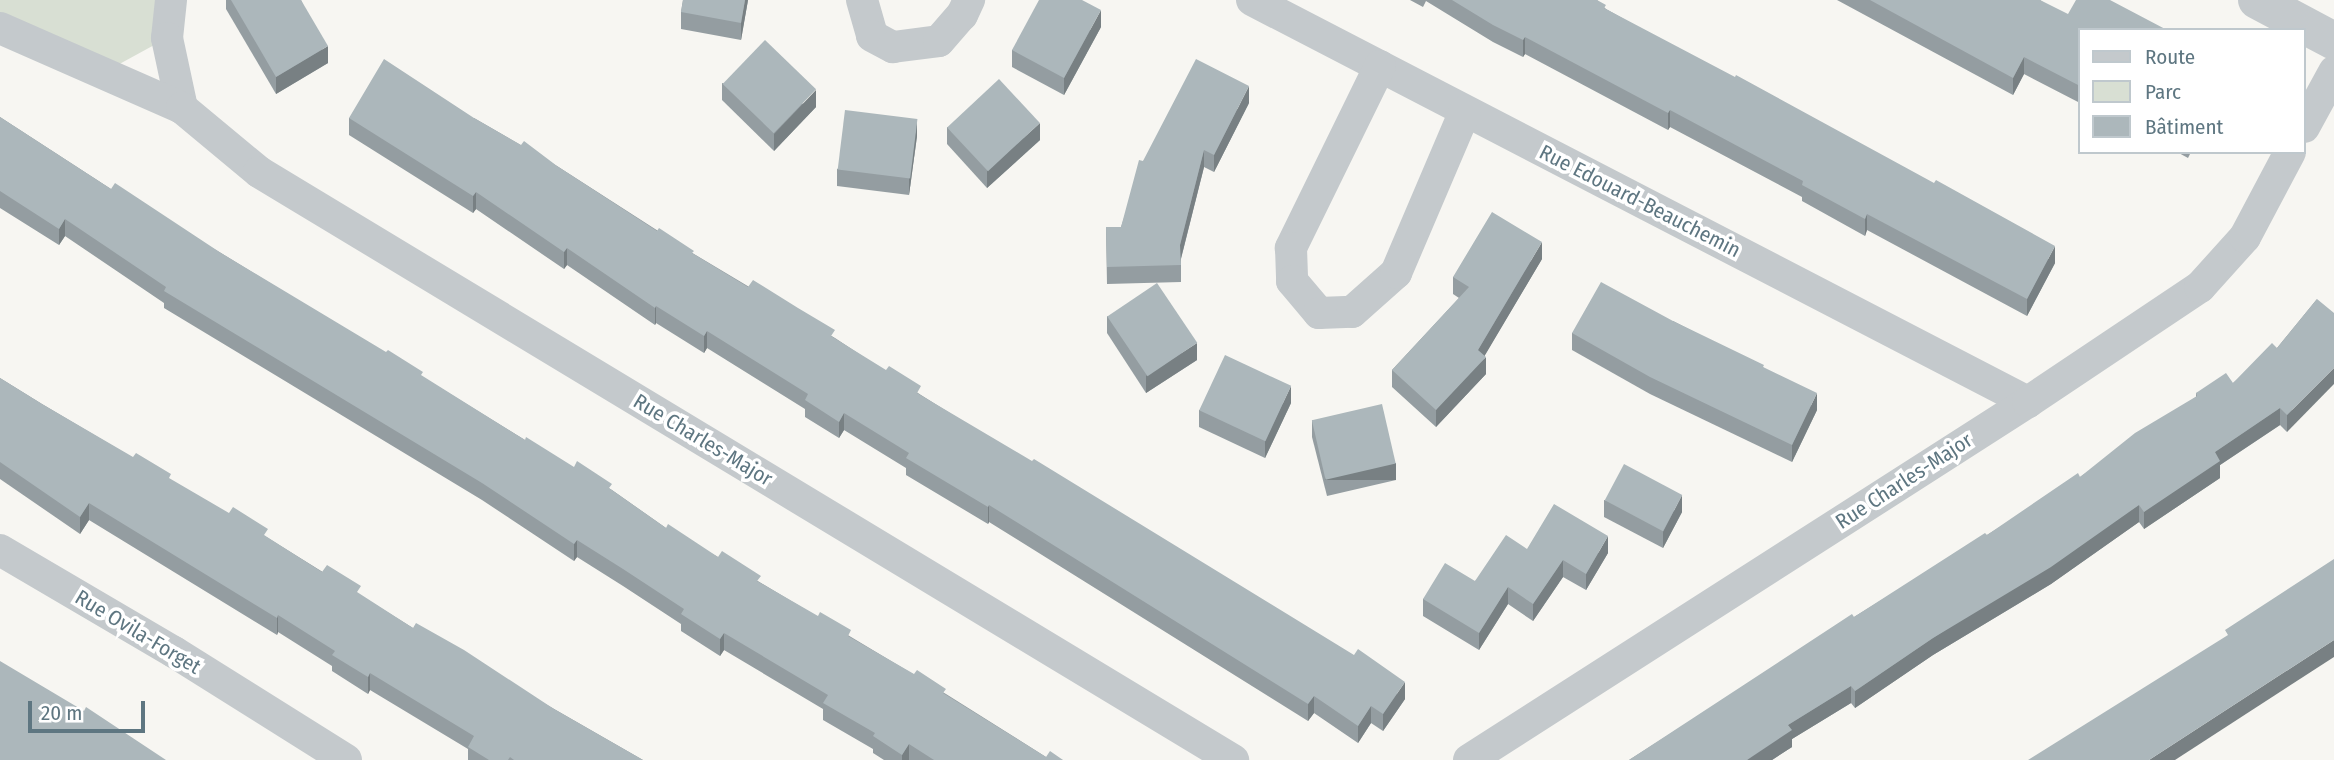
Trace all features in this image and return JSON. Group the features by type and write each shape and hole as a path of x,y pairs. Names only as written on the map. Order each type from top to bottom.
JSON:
{"street":[{"path":"171,0 167,38 182,108"},
{"path":"862,0 872,36 893,47 939,41 962,15 970,0"},
{"name":"Rue Edouard-Beauchemin","path":"1252,0 2028,402"},
{"path":"2257,0 2334,41"},
{"name":"Rue Charles-Major","path":"0,28 182,108 259,172 1233,760"},
{"path":"1380,66 1292,248 1292,281 1319,313 1352,312 1396,273 1465,111"},
{"path":"2306,123 2334,72"},
{"name":"Rue Charles-Major","path":"1469,760 2028,402 2200,287 2245,237 2289,154"},
{"name":"Rue Ovila-Forget","path":"0,550 174,652 346,760"}],"green space":[{"path":"0,0 171,0 167,38 103,73 0,28"}],"building":[{"path":"231,0 301,0 328,46 276,77"},
{"path":"683,0 745,0 741,23 681,12"},
{"path":"1039,0 1082,0 1101,10 1064,78 1012,50"},
{"path":"1452,0 1597,0 1606,5 1604,8 1735,77 1736,75 1934,183 1936,180 2055,246 2027,299 1867,214 1865,219 1802,185 1803,181 1670,110 1668,113 1525,37 1523,40 1493,25"},
{"path":"1870,0 2040,0 2068,14 2076,0 2110,0 2163,28 2078,28 2078,85 2024,57 2013,78"},
{"path":"765,40 816,89 774,133 723,84"},
{"path":"384,59 474,118 521,145 524,141 557,166 657,231 659,228 694,251 692,253 748,287 753,280 835,330 831,336 886,370 889,366 921,386 917,393 1032,461 1034,459 1354,655 1358,649 1405,682 1383,714 1371,706 1358,726 1314,696 1308,704 989,505 988,507 906,458 909,453 844,413 839,422 805,400 808,394 707,331 704,336 656,306 655,308 567,248 564,252 476,192 473,196 349,118"},
{"path":"1196,59 1249,86 1214,155 1204,150 1180,245 1181,265 1107,267 1106,227 1121,227 1139,160 1143,161"},
{"path":"999,79 1040,123 988,171 947,127"},
{"path":"845,110 917,119 910,178 838,170"},
{"path":"0,117 111,189 115,183 221,253 386,352 388,350 423,372 421,375 525,440 526,437 574,467 577,461 612,484 609,488 666,528 668,524 718,557 722,551 761,576 757,581 818,616 820,612 851,630 848,636 914,674 917,670 946,689 943,693 1046,757 1050,751 1063,760 934,760 909,744 902,755 873,736 875,733 823,703 828,695 724,633 720,639 681,614 684,609 577,540 574,544 482,483 164,291 166,287 65,219 59,229 0,191"},
{"path":"1492,212 1542,242 1478,350 1486,357 1436,410 1392,370 1469,287 1453,277"},
{"path":"1601,282 1817,393 1792,445 1650,377 1572,333"},
{"path":"1157,283 1197,343 1148,376 1107,317"},
{"path":"2317,299 2334,313 2334,368 2287,415 2280,408 2215,452 2220,461 2144,512 2139,505 2051,567 1933,638 1855,691 1851,686 1788,725 1792,730 1747,760 1629,760 1852,614 1854,617 1985,533 1987,535 2078,473 2080,477 2135,433 2197,396 2196,393 2226,373 2233,383 2272,343 2277,348"},
{"path":"1225,355 1291,386 1265,441 1199,410"},
{"path":"0,378 133,457 136,453 171,474 169,478 229,513 233,507 268,529 264,535 322,572 327,565 361,586 357,592 413,628 416,623 464,650 554,709 643,760 514,760 510,757 508,760 489,760 468,747 474,736 370,673 368,677 332,655 335,651 278,615 277,618 89,503 80,517 0,462"},
{"path":"1382,404 1396,463 1326,480 1312,420"},
{"path":"1624,464 1682,495 1663,531 1605,500"},
{"path":"1554,504 1608,536 1586,574 1563,560 1533,604 1508,587 1479,633 1423,599 1445,563 1475,581 1506,535 1527,549"},
{"path":"2334,559 2334,640 2149,760 2028,760 2228,635 2225,630"},
{"path":"0,661 84,711 86,707 166,760 0,760"}]}
